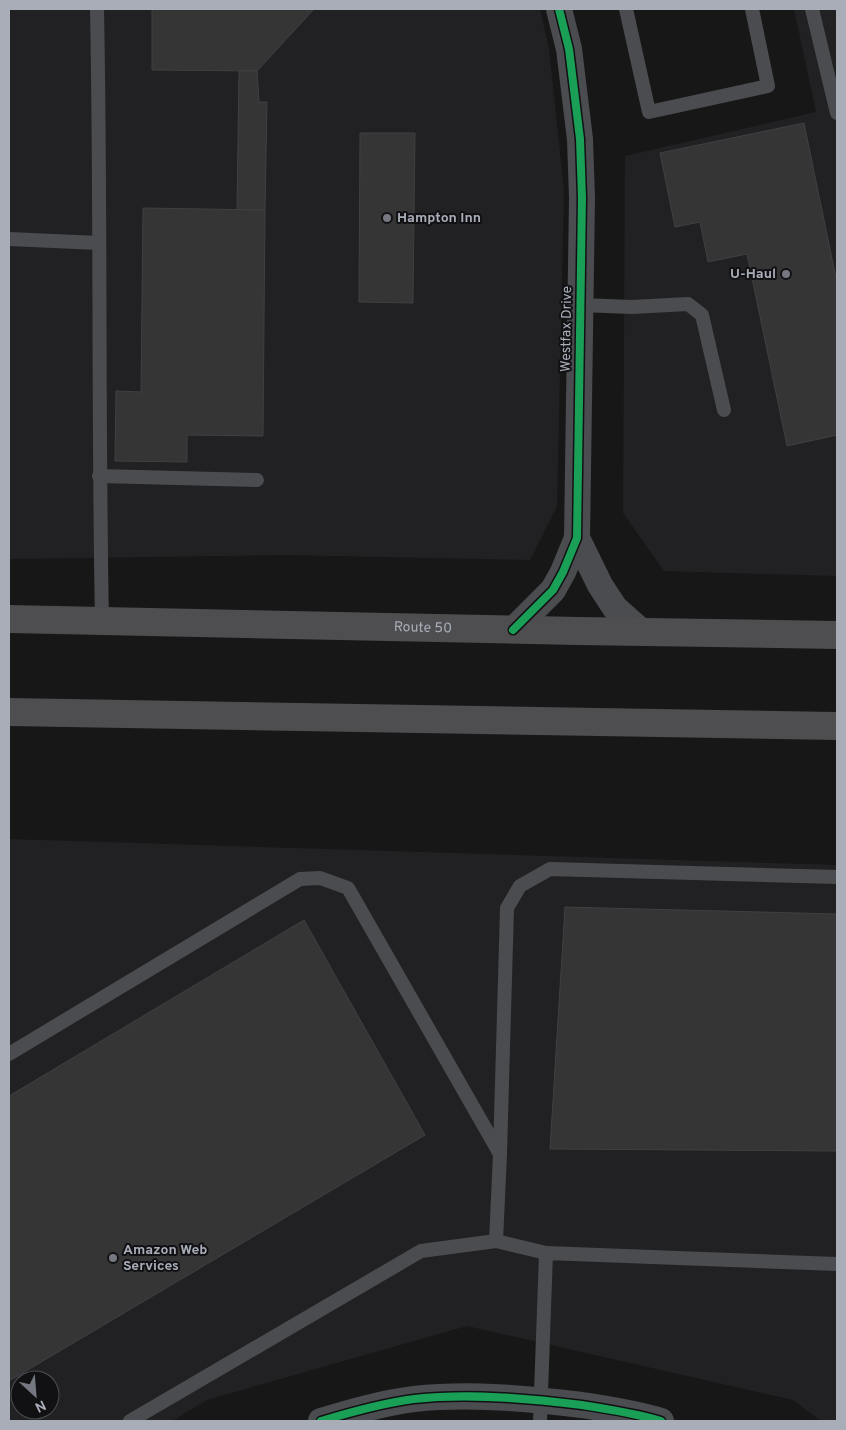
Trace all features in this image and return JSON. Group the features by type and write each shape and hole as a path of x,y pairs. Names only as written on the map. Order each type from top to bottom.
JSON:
{"highway":[{"name":"Route 50","path":"9,619 837,635"},
{"path":"9,712 837,726"}],"street":[{"name":"Westfax Drive","path":"513,630 553,590 563,572 577,538 582,198 580,139 569,50 559,9"},
{"name":"Westfax Drive","path":"577,538 600,585 615,608 642,632"},
{"path":"321,1421 359,1410 413,1399 470,1397 540,1410 608,1409 661,1421"}],"lane":[{"path":"96,9 99,106 99,476 102,621"},
{"path":"626,9 649,112 768,86 752,9"},
{"path":"812,9 837,113"},
{"path":"9,239 99,243"},
{"path":"580,305 632,307 688,304 702,315 724,410"},
{"path":"99,476 257,480"},
{"path":"496,1241 507,908 520,886 550,869 837,877"},
{"path":"9,1054 300,879 320,878 348,888 500,1154"},
{"path":"130,1421 421,1251 496,1241 546,1253 837,1264"},
{"path":"540,1410 546,1253"}],"shaded area":[{"path":"9,9 540,9 549,49 564,190 557,506 530,560 284,555 9,559"},
{"path":"794,9 837,9 837,576 664,571 623,513 625,156 816,112"},
{"name":"Amazon Web Services","path":"9,839 837,865 837,1421 821,1421 793,1400 467,1326 207,1400 172,1421 9,1421"}],"building":[{"path":"152,9 314,9 257,71 152,70"},
{"path":"239,71 257,71 259,102 267,102 265,210 237,210"},
{"path":"804,123 837,283 837,435 787,446 747,254 708,262 700,222 675,227 660,153"},
{"name":"Hampton Inn","path":"360,133 415,133 413,303 359,302"},
{"path":"143,208 265,210 263,436 187,435 187,462 115,461 116,391 141,392"},
{"path":"565,907 837,914 837,1151 550,1149"},
{"name":"Amazon Web Services","path":"304,920 425,1135 28,1370 10,1370 9,1381 9,1096"}],"cycle path":[{"path":"513,630 553,590 563,572 577,538 582,198 580,139 569,49 559,9"},
{"path":"321,1421 367,1408 402,1401 456,1396 519,1398 582,1405 631,1413 661,1421"}],"place":[{"name":"Hampton Inn","path":"387,218"},
{"name":"U-Haul","path":"786,274"},
{"name":"Amazon Web Services","path":"113,1258"}]}
